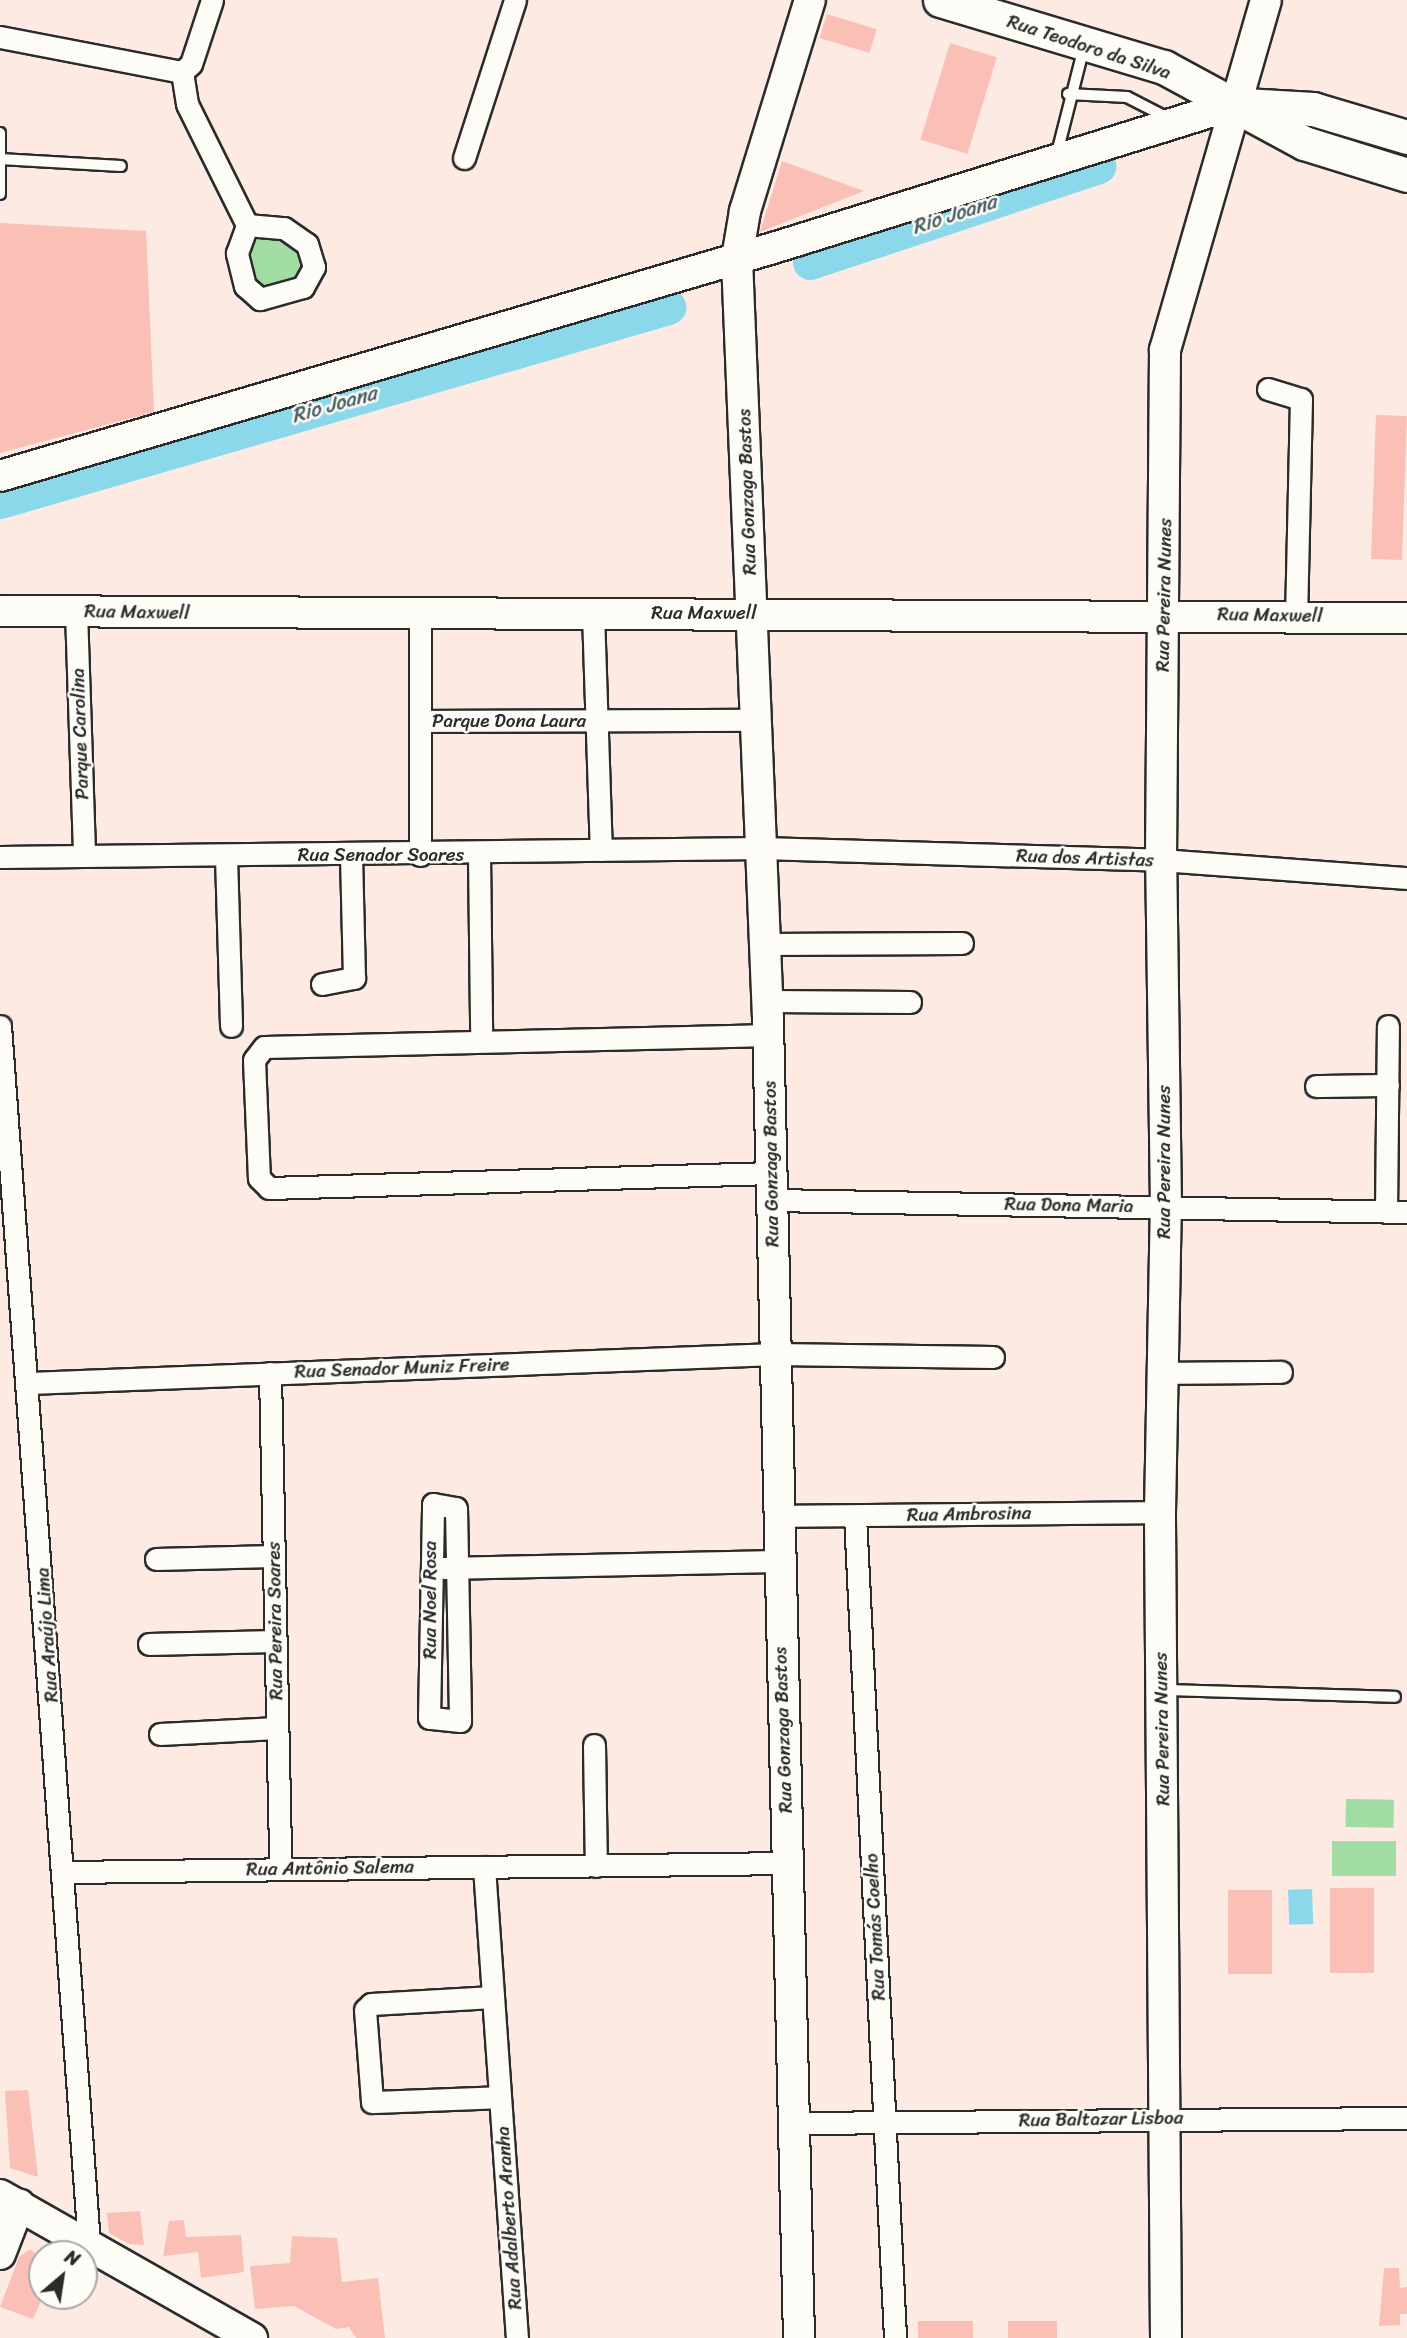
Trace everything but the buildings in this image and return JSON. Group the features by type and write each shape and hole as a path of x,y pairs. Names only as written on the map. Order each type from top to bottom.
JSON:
{"main road":[{"name":"Rua Gonzaga Bastos","path":"799,2338 778,1561 773,1186 758,720 737,258 745,211 810,0"},
{"name":"Rua Teodoro da Silva","path":"940,0 1164,67 1304,143 1407,175"},
{"name":"Rua Pereira Nunes","path":"1166,2338 1160,1512 1166,1207 1161,860 1165,350 1266,0"},
{"path":"0,476 737,258 1235,104 1313,109 1407,137"},
{"name":"Rua Maxwell","path":"0,611 420,615 752,612 1164,613 1407,618"},
{"path":"0,2254 9,2200 82,2240"},
{"path":"98,2249 252,2338"}],"street":[{"path":"182,72 191,64 212,0"},
{"path":"464,158 515,0"},
{"path":"0,37 182,72"},
{"path":"182,72 187,104 247,225"},
{"path":"1268,389 1301,399 1296,615"},
{"name":"Parque Carolina","path":"76,611 84,856"},
{"name":"Parque Dona Laura","path":"593,613 601,850"},
{"name":"Parque Dona Laura","path":"420,615 420,855"},
{"name":"Parque Dona Laura","path":"421,721 758,720"},
{"name":"Rua Senador Soares","path":"0,858 479,855 762,848"},
{"name":"Rua dos Artistas","path":"762,848 1161,860 1407,878"},
{"path":"479,855 481,1030"},
{"path":"226,856 231,1026"},
{"path":"322,984 354,978 351,856"},
{"path":"765,944 962,943"},
{"path":"767,1001 910,1002"},
{"name":"Rua Araújo Lima","path":"0,1026 29,1383 89,2240"},
{"path":"1388,1026 1388,1085 1397,1212"},
{"name":"Rua Dona Maria","path":"768,1035 264,1048 254,1059 259,1178 269,1188 773,1186 1166,1207 1397,1212"},
{"path":"1316,1086 1388,1085"},
{"name":"Rua Senador Muniz Freire","path":"29,1383 775,1354 993,1357"},
{"path":"1163,1373 1281,1372"},
{"name":"Rua Pereira Soares","path":"270,1373 280,1868"},
{"name":"Rua Noel Rosa","path":"433,1504 456,1508 455,1567 460,1721 429,1718 429,1569 433,1504"},
{"name":"Rua Ambrosina","path":"777,1516 1160,1512"},
{"name":"Rua Tomás Coelho","path":"855,1516 895,2338"},
{"path":"156,1559 274,1556"},
{"path":"429,1569 778,1561"},
{"path":"149,1644 275,1641"},
{"path":"160,1734 277,1728"},
{"path":"594,1745 596,1866"},
{"name":"Rua Antônio Salema","path":"64,1872 788,1863"},
{"name":"Rua Adalberto Aranha","path":"484,1867 517,2338"},
{"path":"493,1997 371,2004 366,2023 372,2102 378,2106 500,2097"},
{"name":"Rua Baltazar Lisboa","path":"794,2123 1407,2118"}],"lane":[{"path":"1055,160 1068,94 1085,44"},
{"path":"1068,94 1127,97 1176,122"},
{"path":"0,133 0,194"},
{"path":"0,159 121,166"},
{"path":"1161,1690 1395,1697"}],"green space":[{"path":"252,231 291,237 310,264 285,290 252,288 242,257"},
{"path":"1346,1799 1394,1800 1394,1828 1346,1827"},
{"path":"1332,1841 1396,1841 1396,1876 1332,1876"}],"water":[{"path":"1312,1889 1313,1924 1289,1925 1288,1890"}],"waterway":[{"name":"Rio Joana","path":"810,262 1098,166"},
{"name":"Rio Joana","path":"0,501 668,307"}]}
